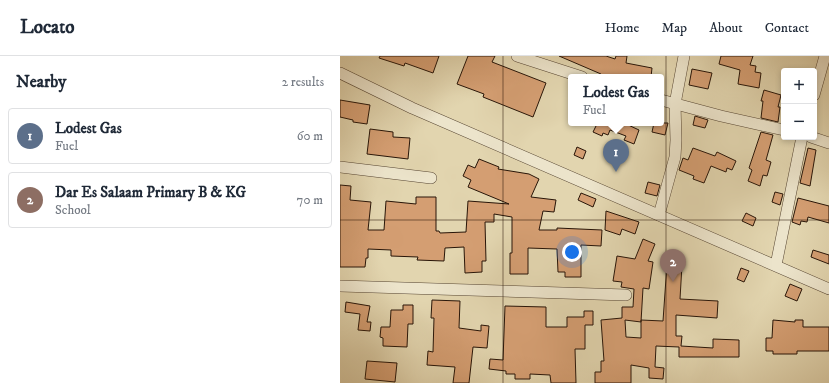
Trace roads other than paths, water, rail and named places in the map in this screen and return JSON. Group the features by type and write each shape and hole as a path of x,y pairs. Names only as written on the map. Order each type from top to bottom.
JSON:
{"street":[{"path":"517,56 529,58 574,74"},
{"path":"659,215 675,157 675,104 684,56"},
{"path":"817,84 825,56"},
{"path":"340,73 412,108 829,289"},
{"path":"664,101 781,129"},
{"path":"817,139 829,143"},
{"path":"776,266 801,140"},
{"path":"340,168 431,178"},
{"path":"340,286 626,295"}],"place":[{"name":"Lodest Gas","path":"616,172"},
{"name":"Dar Es Salaam Primary B & KG","path":"673,282"}]}
